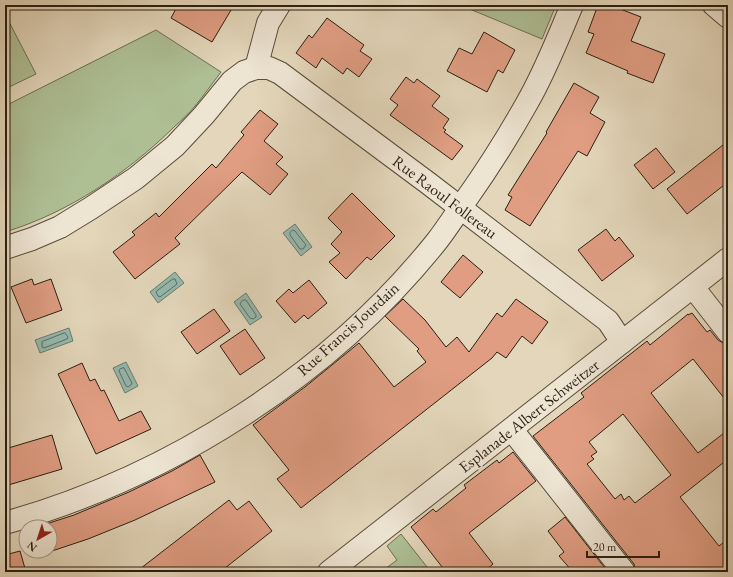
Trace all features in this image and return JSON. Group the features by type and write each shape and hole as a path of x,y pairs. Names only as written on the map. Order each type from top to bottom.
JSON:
{"street":[{"path":"5,248 32,239 60,227 136,178 175,146 204,116 232,81 244,72 256,68 268,23 279,5"},
{"name":"Rue Francis Jourdain","path":"5,523 39,514 95,493 192,446 278,391 355,328 394,289 438,239 460,208 506,139 528,102 557,43 572,5"},
{"path":"714,5 728,17"},
{"name":"Rue Raoul Follereau","path":"256,68 269,68 280,73 608,321 622,342"},
{"name":"Esplanade Albert Schweitzer","path":"329,572 512,430 728,259"},
{"path":"692,287 728,332"},
{"path":"512,430 624,572"}],"green space":[{"path":"460,5 556,5 542,39"},
{"path":"5,14 36,74 5,89"},
{"path":"156,30 221,72 193,109 157,143 118,175 52,214 5,232 5,106"},
{"path":"401,534 431,572 381,572 397,560 387,546"}],"water":[{"path":"295,224 312,247 301,256 283,233"},
{"path":"175,272 184,283 158,303 150,292"},
{"path":"246,293 262,317 250,325 234,302"},
{"path":"69,328 73,341 40,353 35,340"},
{"path":"126,362 138,386 125,393 113,368"}],"building":[{"path":"178,5 234,5 212,42 171,18"},
{"path":"598,5 610,5 641,17 631,41 665,54 653,83 627,73 628,71 586,53 594,34 588,32"},
{"path":"327,18 364,45 360,51 372,59 359,77 347,68 343,74 322,58 316,68 296,53 309,35 312,38"},
{"path":"484,32 515,50 503,73 498,70 487,92 447,71 459,48 472,54"},
{"path":"406,77 414,83 417,79 440,96 432,106 449,119 443,128 446,130 444,132 463,146 452,160 390,115 398,105 390,99"},
{"path":"574,83 599,97 590,113 605,122 587,156 578,151 530,226 505,210 512,197 508,195 547,133 546,132"},
{"path":"260,110 278,124 264,141 283,157 276,164 288,174 270,195 242,172 175,238 180,244 135,279 113,252 135,235 132,232 156,213 159,217 212,164 216,168 244,135 241,132"},
{"path":"728,141 728,182 687,214 667,189"},
{"path":"656,148 675,172 653,189 634,165"},
{"path":"352,193 395,236 371,260 367,257 346,279 329,262 340,253 331,244 342,232 328,218"},
{"path":"606,229 615,241 619,237 634,256 602,281 578,250"},
{"path":"463,255 483,272 460,298 441,282"},
{"path":"32,279 34,285 51,279 62,310 26,323 11,287"},
{"path":"309,280 327,303 308,319 304,315 295,323 276,301 289,289 293,293"},
{"path":"403,299 425,320 446,347 457,337 469,352 497,313 502,317 516,299 548,322 532,344 522,336 506,358 497,352 492,358 301,508 277,479 289,470 253,425 305,387 359,343 394,387 426,362 417,351 419,349 385,316"},
{"path":"214,309 230,331 197,354 181,332"},
{"path":"692,313 707,332 710,330 718,340 728,344 728,403 693,359 651,393 698,453 728,430 728,459 680,497 719,546 728,539 728,572 636,572 634,564 533,436 584,397 581,393 647,341 650,345","holes":["623,414 671,475 635,503 629,496 624,500 621,494 615,499 587,464 594,459 591,456 597,452 589,442"]},
{"path":"245,329 265,358 240,375 220,346"},
{"path":"82,363 90,381 95,379 101,391 104,390 119,421 141,411 151,429 96,454 58,374"},
{"path":"52,435 62,469 5,486 5,449"},
{"path":"513,452 536,481 469,533 493,564 484,572 446,572 411,527 433,509 436,512 466,488 464,485 497,460 499,463"},
{"path":"200,455 215,482 135,520 88,539 58,549 58,520 129,492 172,471"},
{"path":"229,500 237,510 249,501 272,531 220,572 136,572"},
{"path":"565,517 608,572 573,572 559,556 564,552 548,531"},
{"path":"18,552 18,559 22,559 26,572 5,572 5,555"}]}
